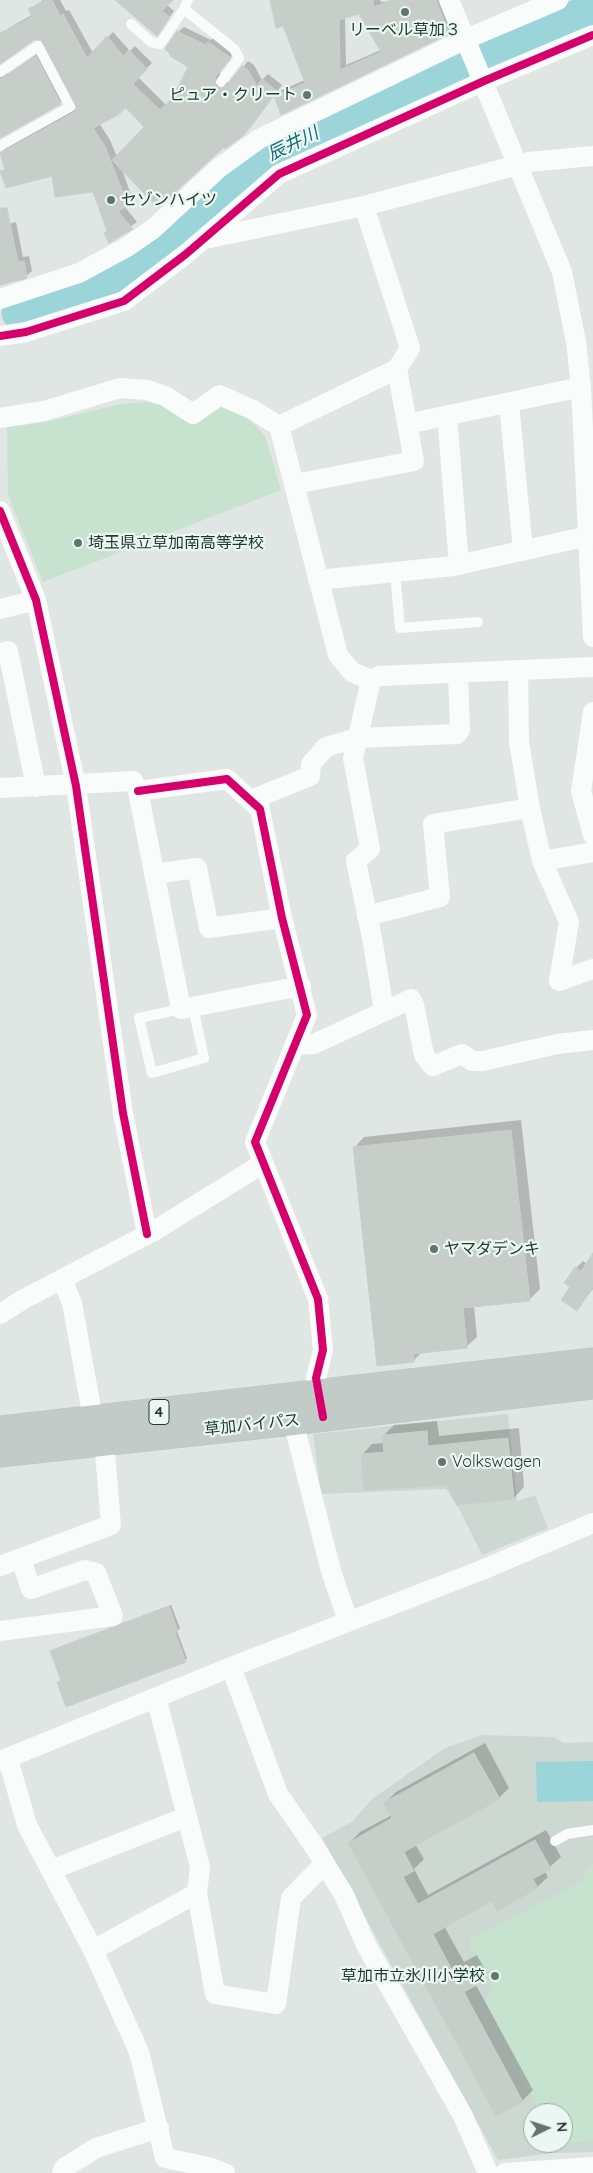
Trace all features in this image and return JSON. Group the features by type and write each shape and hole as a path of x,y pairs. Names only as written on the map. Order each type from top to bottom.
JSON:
{"highway":[{"name":"草加バイパス","path":"0,1430 98,1430 292,1421 321,1406 593,1362"},
{"name":"草加バイパス","path":"0,1453 98,1430 321,1406 593,1385"}],"street":[{"path":"449,0 562,272 576,342 581,388 593,637"},
{"path":"0,298 79,273 108,260 153,229 219,168 259,138 558,0"},
{"path":"0,336 26,332 124,301 279,174 483,78 593,35"},
{"path":"202,239 364,206 550,159 593,156"},
{"path":"279,426 397,369 410,348 364,206"},
{"path":"295,484 414,461 397,369"},
{"path":"0,418 44,411 120,388 147,390 166,396 192,414 220,395 253,410 279,426 338,655 352,672 371,680 379,676 593,667"},
{"path":"407,424 581,388"},
{"path":"508,402 523,551"},
{"path":"447,416 459,565"},
{"path":"0,511 36,600 76,786 123,1113 147,1234"},
{"path":"318,580 395,574 459,565 589,536"},
{"path":"0,609 36,600"},
{"path":"0,653 8,651 36,787"},
{"path":"518,671 519,742 530,808 542,861 569,922 560,980 593,969"},
{"path":"252,800 310,776 311,764 326,747 357,738 458,734 460,730 458,673"},
{"path":"371,680 353,758 370,849 356,862 384,1011"},
{"path":"593,712 581,790 593,835"},
{"path":"138,791 227,779 260,809 282,918 307,1015 254,1142 318,1299 323,1350 316,1378 321,1406"},
{"path":"0,788 76,786 132,781 138,791 154,874 187,1008 301,986"},
{"path":"367,916 440,897 433,824 530,808"},
{"path":"542,861 593,852"},
{"path":"154,874 197,868 209,928 282,918"},
{"path":"296,1045 314,1044 411,999 414,1005 424,1055 433,1066 462,1054 472,1061 483,1061 557,1044 593,1040"},
{"path":"0,1314 147,1234 262,1164"},
{"path":"0,1566 111,1525 98,1430 72,1304 62,1279"},
{"path":"292,1421 331,1571 348,1621"},
{"path":"225,2173 210,2167 193,2168 165,2158 139,2052 93,1950 27,1825 4,1760 230,1667 482,1570 593,1522"},
{"path":"0,1631 114,1616 96,1573 85,1570 31,1589 20,1559"},
{"path":"230,1667 278,1794 344,1895 366,1945 463,2116 488,2173"},
{"path":"156,1697 200,1867 197,1893 215,1994 276,2004 291,1898 324,1864"},
{"path":"51,1870 186,1817"},
{"path":"93,1950 197,1893"},
{"path":"62,2173 64,2168 96,2148 159,2128"},
{"path":"505,2173 593,2167"}],"lane":[{"path":"131,24 151,42 160,44 186,4 234,50 239,58 222,82"},
{"path":"0,72 38,46 70,107 0,146"},
{"path":"395,574 400,628 478,622"},
{"path":"187,1008 204,1058 152,1073 138,1018 187,1008"},
{"path":"555,1841 567,1834 593,1830"}],"shaded area":[{"path":"508,1414 517,1501 535,1495 548,1528 482,1555 459,1509 446,1489 321,1494 313,1434"},
{"name":"草加市立氷川小学校","path":"481,1735 554,1737 564,1743 593,1742 593,2152 573,2152 573,2103 523,2103 523,2153 553,2153 498,2160 322,1838 352,1822 372,1799 445,1748"}],"green space":[{"name":"埼玉県立草加南高等学校","path":"148,402 164,406 218,406 248,418 265,436 281,490 43,582 8,495 7,427 46,422 120,404"},
{"path":"593,1864 593,2141 573,2142 573,2103 536,2103 485,2000 492,1988 470,1947 470,1939 581,1881 587,1869"}],"water":[{"path":"593,1761 593,1801 537,1802 536,1762"}],"building":[{"path":"46,0 52,0 60,16 63,14 87,58 107,36 123,56 129,50 147,69 133,84 160,110 172,99 188,67 170,56 165,49 177,31 206,45 208,42 231,58 215,78 217,88 226,86 242,66 248,70 257,86 262,79 277,91 244,135 225,149 224,147 158,208 112,160 144,127 126,108 118,115 93,128 105,146 128,206 118,211 133,229 109,243 104,233 107,231 93,192 55,197 52,176 6,188 0,171 5,170 0,153 73,113 77,108 41,40 34,40 0,64 0,33 32,17 28,9"},
{"path":"115,0 173,0 162,11 170,17 157,36"},
{"path":"270,0 373,0 374,7 391,0 436,0 449,34 281,115 274,96 305,83 283,26 276,28","holes":["359,14 381,52 340,70 339,20"]},
{"path":"36,56 61,104 0,138 0,79"},
{"path":"0,208 7,208 18,262 24,261 27,278 0,285"},
{"path":"511,1130 530,1301 463,1308 467,1348 413,1354 414,1362 377,1366 353,1147"},
{"path":"593,1253 593,1287 577,1311 561,1300 570,1287 564,1283 575,1267 581,1271"},
{"path":"427,1431 428,1446 508,1438 514,1499 457,1505 447,1485 364,1490 361,1454 384,1452 382,1435"},
{"path":"169,1606 178,1631 175,1633 186,1662 66,1707 57,1682 61,1681 50,1651"},
{"path":"474,1753 500,1799 404,1852 414,1871 403,1877 418,1904 535,1840 551,1869 533,1879 538,1888 497,1911 492,1901 433,1934 453,1972 467,1965 477,1985 464,1992 523,2102 496,2116 348,1843 392,1818 383,1803"}],"waterway":[{"name":"辰井川","path":"17,313 102,285 156,253 236,178 264,157 315,131 438,75 593,8"}],"cycle path":[{"path":"0,336 26,332 124,301 186,254 279,174 484,81 593,35"},
{"path":"0,511 36,600 76,786 123,1113 147,1234"},
{"path":"138,791 227,779 260,809 282,918 307,1015 255,1142 318,1299 323,1350 316,1378 323,1417"}],"place":[{"name":"リーベル草加３","path":"405,12"},
{"name":"ピュア・クリート","path":"307,95"},
{"name":"セゾンハイツ","path":"111,200"},
{"name":"埼玉県立草加南高等学校","path":"78,543"},
{"name":"ヤマダデンキ","path":"434,1249"},
{"name":"Volkswagen","path":"442,1462"},
{"name":"草加市立氷川小学校","path":"495,1976"}]}
